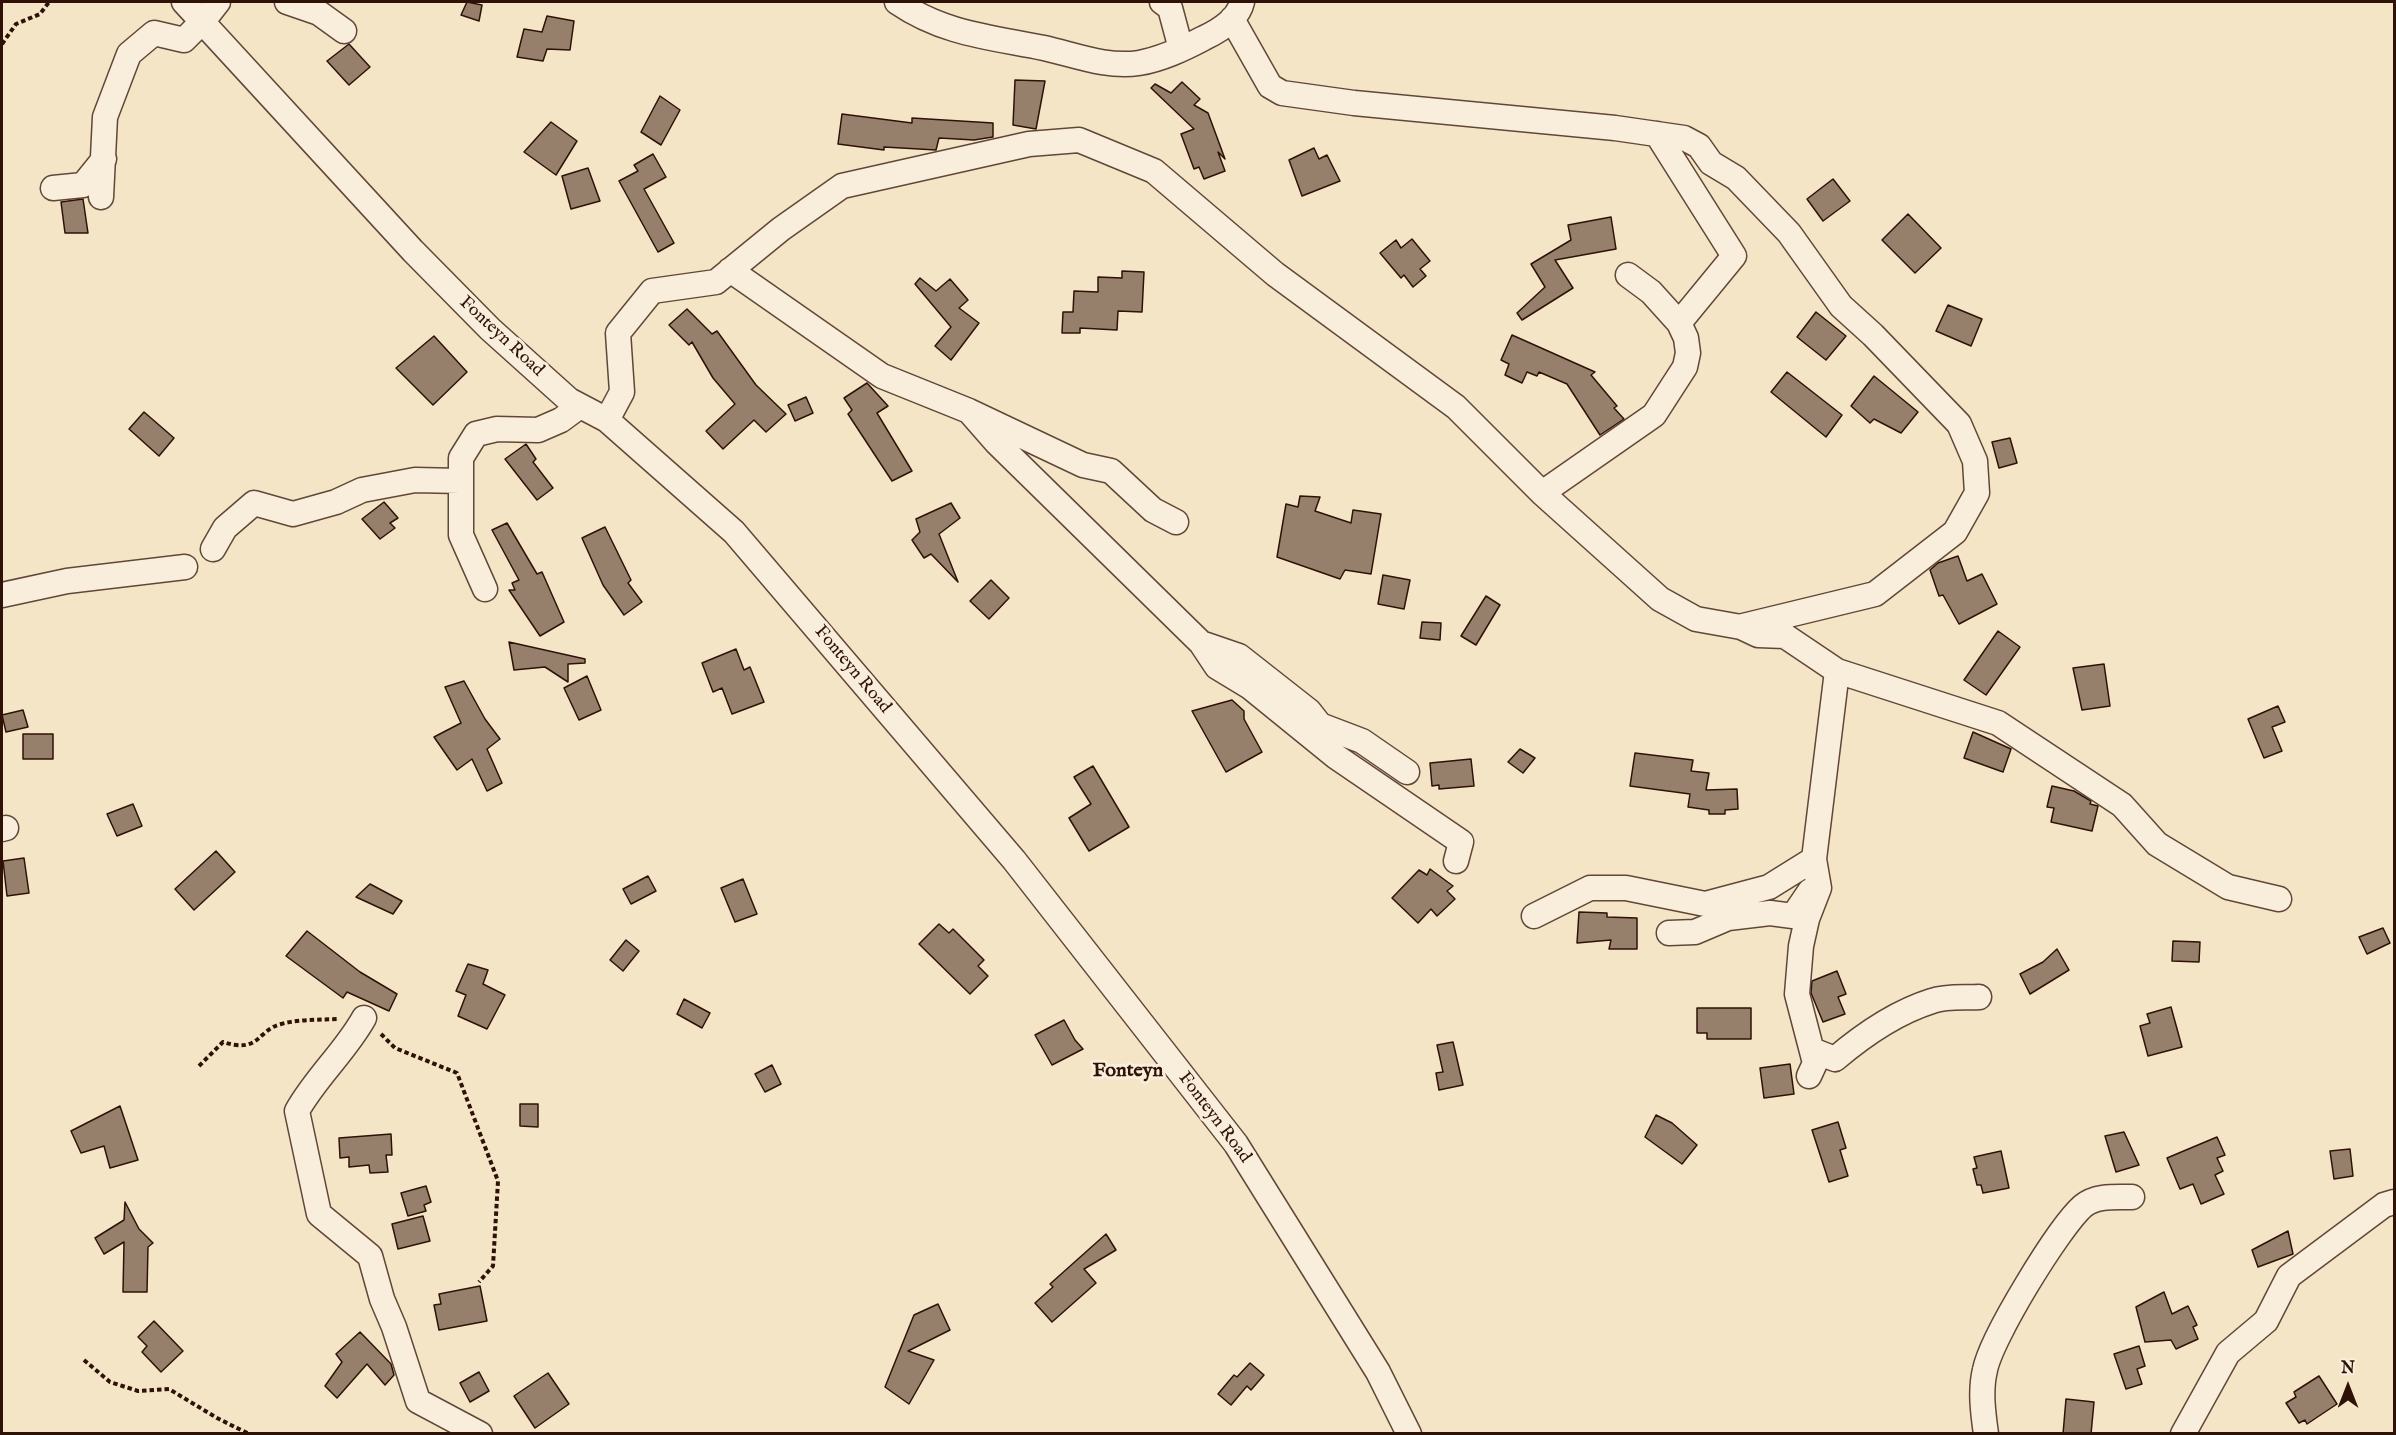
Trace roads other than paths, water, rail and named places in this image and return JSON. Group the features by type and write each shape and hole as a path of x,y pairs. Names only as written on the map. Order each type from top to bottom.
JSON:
{"street":[{"name":"Fonteyn Road","path":"184,2 211,11 413,251 490,329 570,400 607,420 734,532 1021,869 1236,1144 1378,1372 1409,1434"},
{"path":"287,2 319,13 344,31"},
{"path":"897,2 917,15 963,33 1113,64 1139,63 1182,49 1214,33 1237,10 1270,86 1282,93 1460,115 1657,134 1684,138 1699,146 1711,163 1736,178 1789,233 1841,306 1873,335 1959,424 1975,460 1977,493 1955,532 1875,594 1741,627"},
{"path":"1162,2 1170,8 1182,49"},
{"path":"101,197 105,117 129,54 154,33 184,40 211,11"},
{"path":"1657,134 1734,256 1679,323"},
{"path":"607,420 622,392 618,333 652,291 716,282 842,186 1029,144 1079,140 1154,171 1275,273 1456,407 1542,493 1660,599 1696,619 1741,627 1758,635 1785,636 1837,671 1998,723 2122,805 2157,844 2228,887 2278,899"},
{"path":"53,188 83,185 104,159"},
{"path":"730,270 882,376 969,411 1083,465 1111,471 1154,510 1176,522"},
{"path":"1542,493 1654,415 1685,367 1688,353 1686,338 1679,323 1651,292 1628,275"},
{"path":"484,589 461,535 461,458 476,434 497,429 538,430 561,420 580,406"},
{"path":"969,411 997,443 1201,643 1217,667 1250,687 1335,756 1461,842 1456,861"},
{"path":"213,549 225,528 254,503 293,514 336,502 362,490 415,480 460,482"},
{"path":"2,595 67,581 185,567"},
{"path":"1201,643 1239,656 1309,711 1320,725 1362,741 1407,772"},
{"path":"1669,933 1695,932 1728,918 1770,913 1793,916 1809,894 1837,671"},
{"path":"1533,916 1590,888 1626,888 1705,904 1769,887 1814,859"},
{"path":"1809,1076 1815,1063 1797,994 1801,946 1820,888 1814,859"},
{"path":"1812,1050 1835,1059 1853,1044 1906,1012 1934,1000 1979,997"},
{"path":"364,1018 349,1044 312,1084 297,1111 319,1214 370,1257 382,1299 394,1327 418,1401 480,1434"},
{"path":"1986,1434 1983,1392 1985,1368 2003,1324 2060,1236 2084,1205 2102,1198 2132,1197"},
{"path":"2183,1434 2228,1353 2266,1321 2289,1276 2384,1205 2394,1202"}],"district":[{"name":"Fonteyn","path":"1128,1072"}]}
